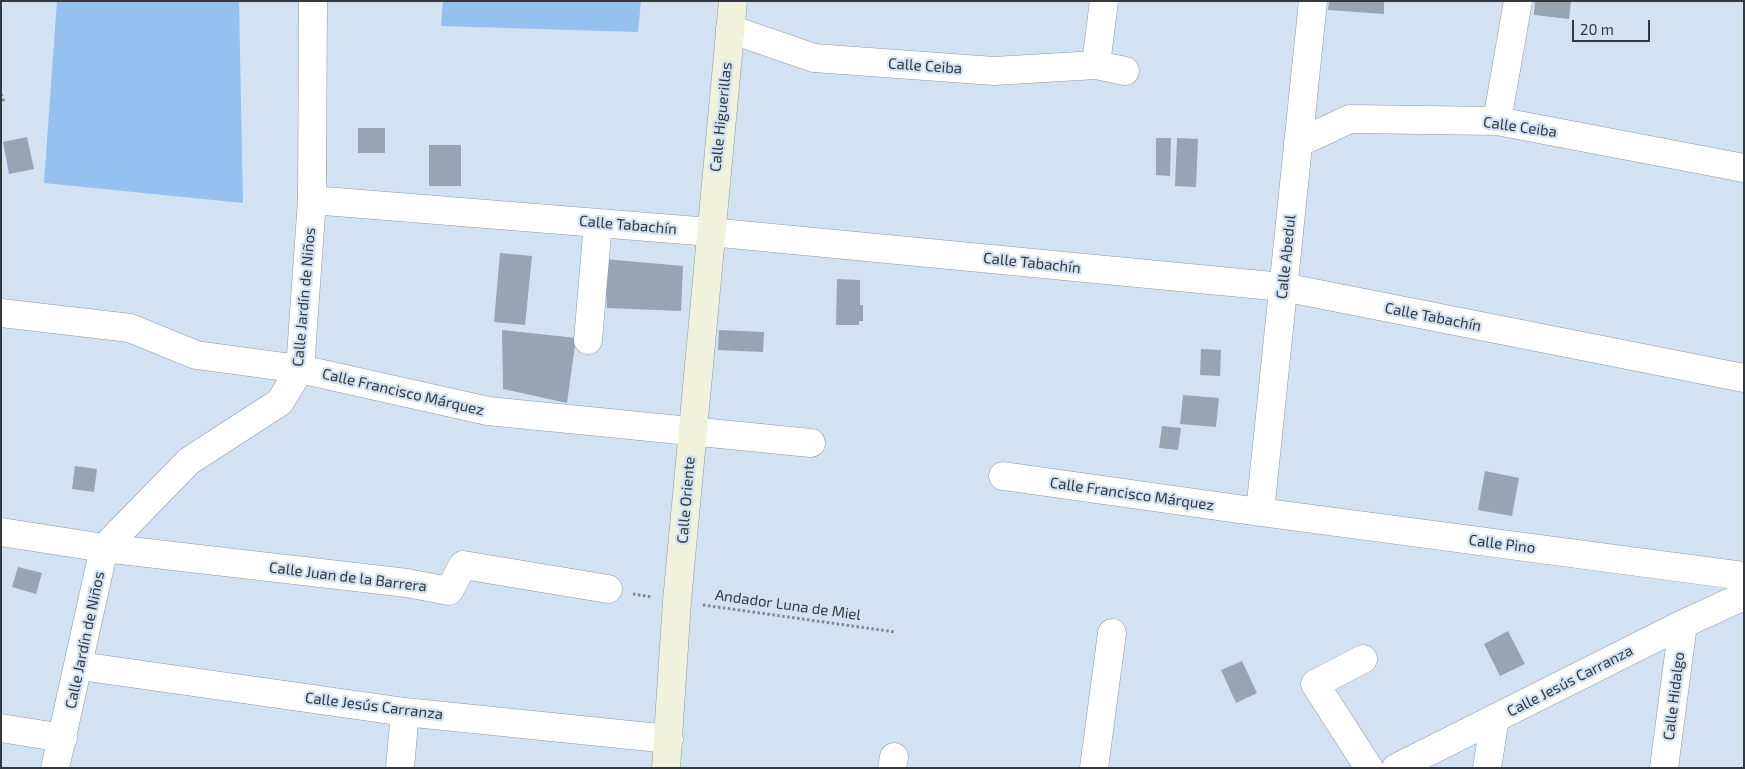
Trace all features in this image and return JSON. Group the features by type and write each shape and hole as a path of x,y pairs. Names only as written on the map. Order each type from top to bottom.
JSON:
{"main road":[{"name":"Calle Higuerillas","path":"710,232 733,1"},
{"name":"Calle Oriente","path":"666,768 677,601 710,232"}],"street":[{"name":"Calle Jardín de Niños","path":"55,768 80,666 104,548 189,460 280,402 300,369 312,200 313,1"},
{"path":"1096,65 1104,1"},
{"name":"Calle Abedul","path":"1260,512 1313,1"},
{"path":"1498,121 1518,1"},
{"name":"Calle Ceiba","path":"730,29 814,58 994,71 1096,65 1125,71"},
{"name":"Calle Ceiba","path":"1298,144 1350,119 1498,121 1744,168"},
{"name":"Calle Tabachín","path":"312,200 710,232 1284,287 1744,378"},
{"path":"588,340 598,223"},
{"name":"Calle Francisco Márquez","path":"1,313 130,328 196,355 300,369 488,411 810,443"},
{"name":"Calle Francisco Márquez","path":"1003,476 1260,512"},
{"name":"Calle Pino","path":"1260,512 1744,576"},
{"name":"Calle Juan de la Barrera","path":"1,532 104,548 407,583 449,591 463,565 608,589"},
{"name":"Calle Jesús Carranza","path":"1396,768 1683,624 1744,596"},
{"name":"Calle Hidalgo","path":"1664,768 1683,624"},
{"path":"1094,768 1112,633"},
{"path":"1363,659 1315,684 1369,768"},
{"name":"Calle Jesús Carranza","path":"80,666 405,712 669,739"},
{"path":"400,768 405,712"},
{"path":"1487,768 1495,718"},
{"path":"1,728 63,738"}],"path":[{"path":"1,94 4,102"},
{"path":"608,589 677,601"},
{"name":"Andador Luna de Miel","path":"677,601 895,632"}],"shaded area":[{"path":"57,1 239,1 243,203 44,183"},
{"path":"443,1 641,1 638,32 441,26"}],"building":[{"path":"1329,1 1384,1 1384,14 1328,10"},
{"path":"1535,1 1571,1 1569,19 1534,15"},
{"path":"358,128 385,128 385,153 358,153"},
{"path":"27,137 34,169 9,174 3,142"},
{"path":"1156,138 1171,138 1170,176 1156,175"},
{"path":"1177,138 1198,139 1196,187 1175,186"},
{"path":"429,145 461,145 461,186 429,186"},
{"path":"500,253 532,256 525,325 494,322"},
{"path":"604,259 683,266 681,311 607,308"},
{"path":"837,279 860,280 860,305 863,305 863,321 859,321 859,325 836,325"},
{"path":"502,330 576,338 567,403 503,389"},
{"path":"719,330 764,332 763,352 718,350"},
{"path":"1201,349 1221,350 1220,376 1200,375"},
{"path":"1183,395 1219,398 1216,427 1180,424"},
{"path":"1162,426 1181,428 1178,450 1159,448"},
{"path":"75,466 97,469 94,492 72,489"},
{"path":"1485,471 1519,478 1512,516 1478,510"},
{"path":"18,567 42,573 36,594 12,587"},
{"path":"1508,631 1525,664 1500,676 1484,644"},
{"path":"1242,661 1257,693 1236,703 1221,670"}]}
